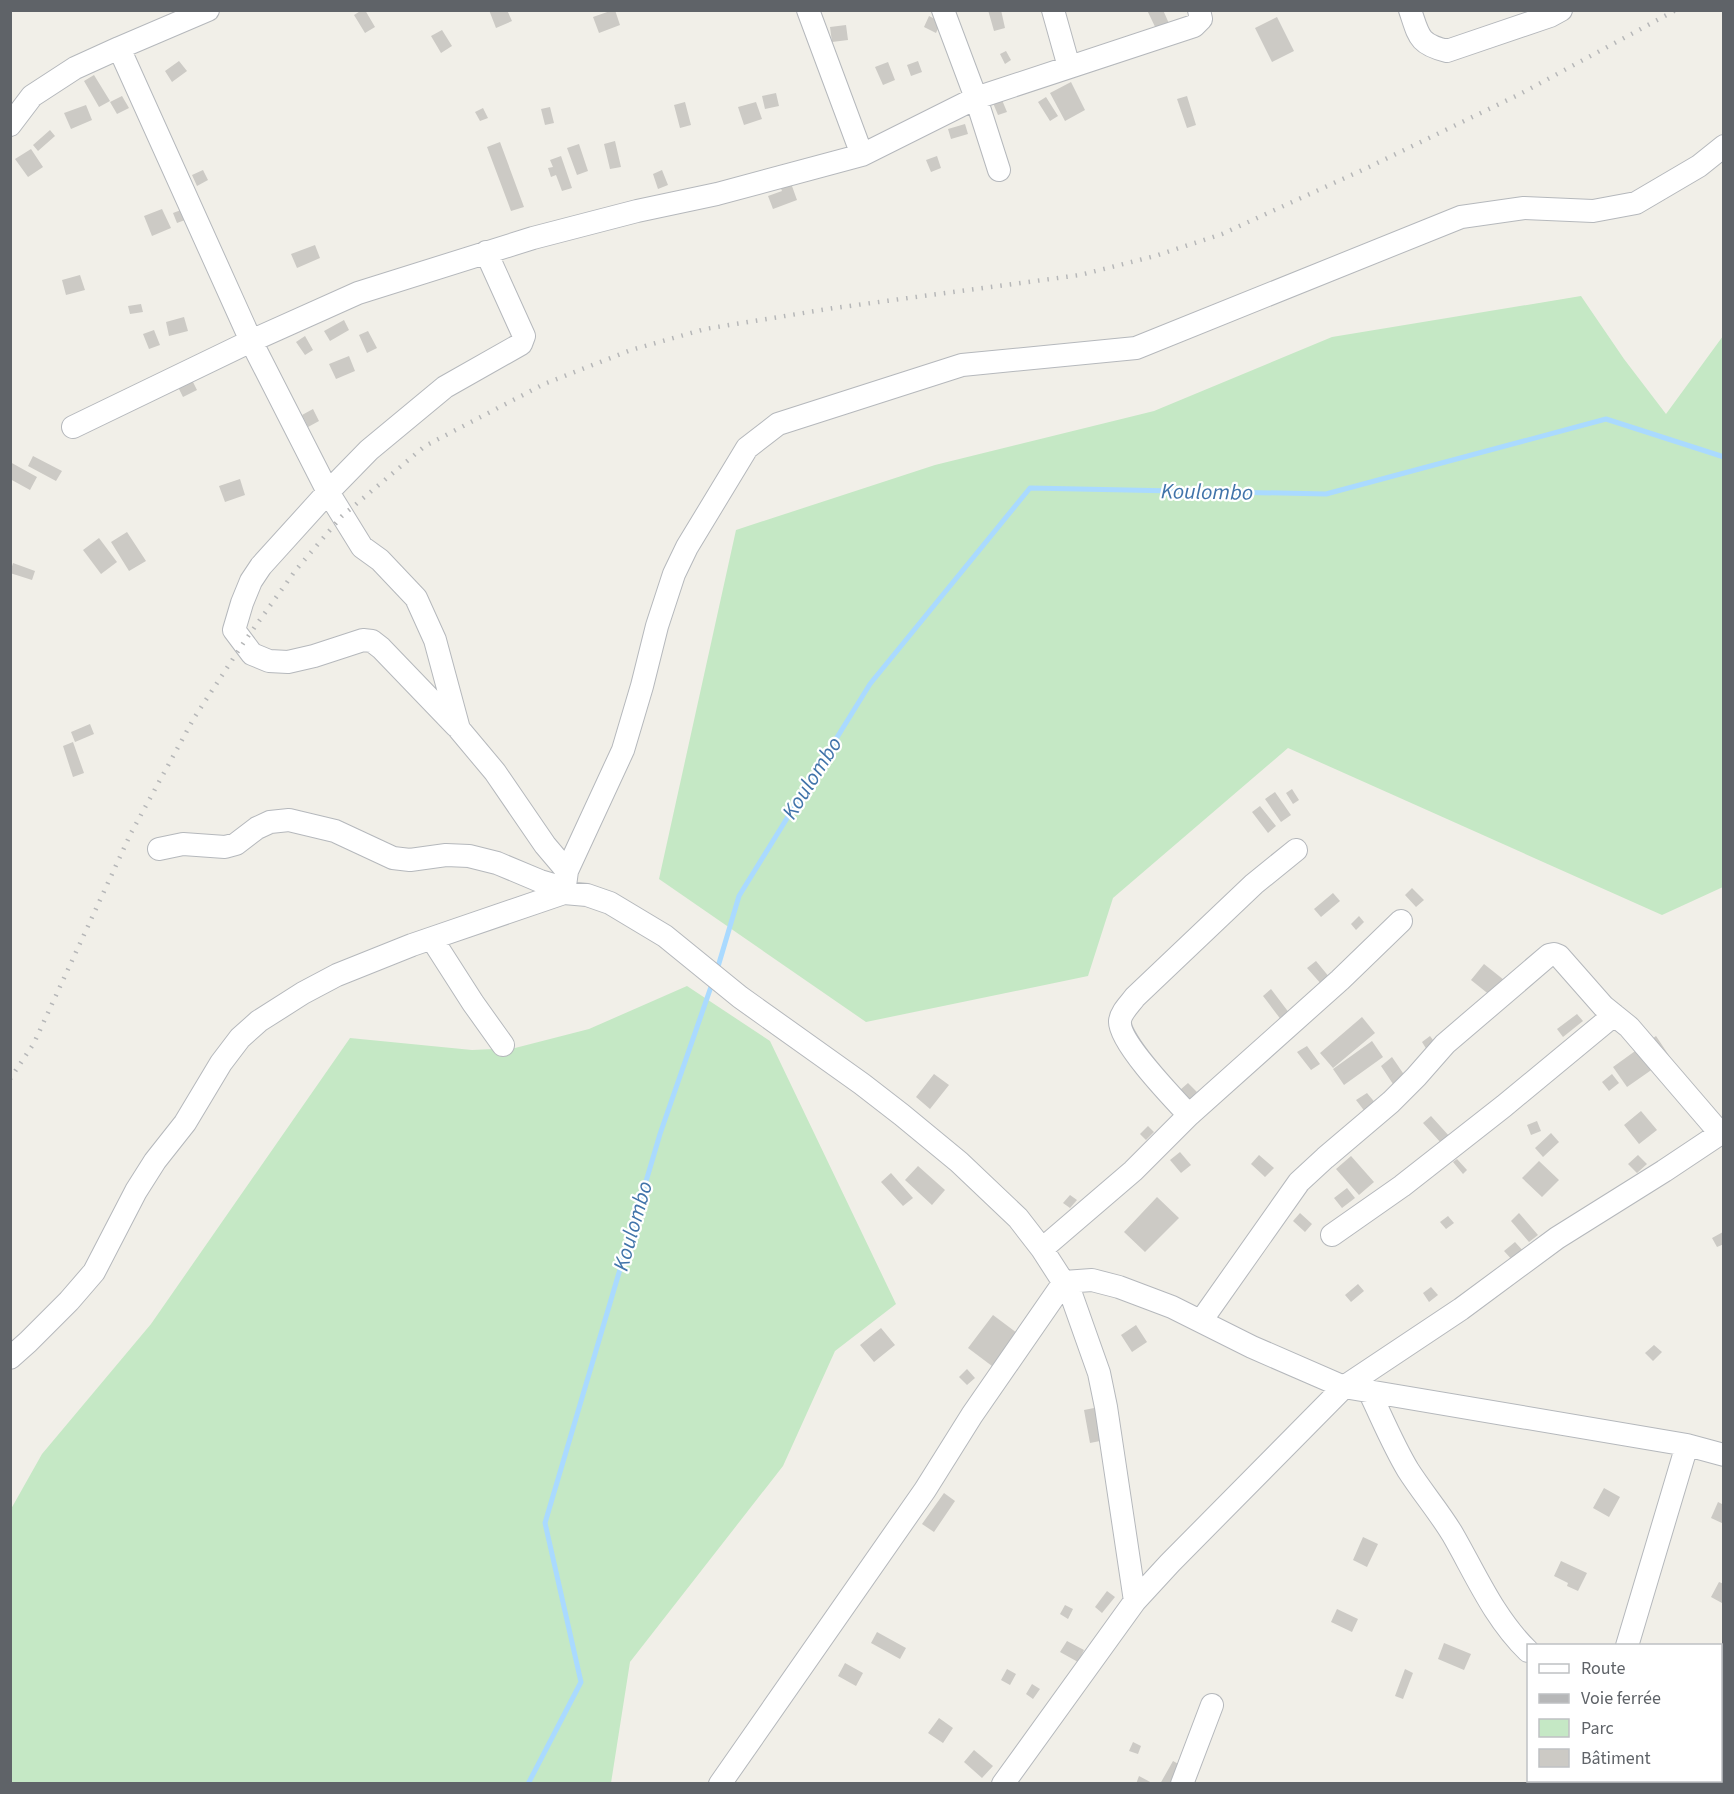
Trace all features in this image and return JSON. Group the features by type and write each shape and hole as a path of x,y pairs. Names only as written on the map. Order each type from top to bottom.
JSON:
{"street":[{"path":"10,125 32,96 75,68 208,10"},
{"path":"808,10 862,155"},
{"path":"943,10 976,98 999,170"},
{"path":"1053,10 1069,67"},
{"path":"73,427 251,341 358,293 486,252 637,211 717,194 862,155 976,98 1194,26 1201,20 1199,10"},
{"path":"1410,10 1422,41 1447,51 1550,16 1561,10"},
{"path":"118,48 251,341 328,492 362,547 380,560 416,598 435,640 459,729"},
{"path":"10,1358 69,1301 94,1272 136,1191 155,1161 184,1123 221,1063 240,1038 259,1021 303,993 338,975 565,884 622,750 674,574 687,547 747,448 778,424 962,365 1136,348 1461,217 1524,208 1593,211 1636,203 1699,166 1724,146"},
{"path":"486,252 524,336 521,344 445,387 369,450 261,566 251,581 234,630 252,654 269,661 288,662 314,657 363,640 372,641 459,729 495,772 545,845 565,884"},
{"path":"159,849 183,844 225,848 236,844 257,828 270,822 289,819 335,831 393,858 410,860 446,855 469,856 497,863 540,881 565,884 610,903 654,928 740,997 862,1084 959,1162 1018,1218 1042,1249 1071,1294 1102,1384 1135,1601"},
{"path":"1189,1115 1131,1047 1119,1023 1120,1016 1135,997 1245,892 1296,850"},
{"path":"1042,1249 1133,1171 1189,1115 1340,980 1401,921"},
{"path":"432,939 503,1045"},
{"path":"1004,1784 1135,1601 1344,1387 1461,1309 1557,1238 1722,1132 1629,1027 1603,1006 1559,956 1549,955 1445,1044 1391,1102 1299,1182 1201,1322"},
{"path":"1332,1235 1402,1186 1614,1015"},
{"path":"1064,1282 1092,1280 1172,1306 1252,1347 1344,1387 1687,1445 1724,1455"},
{"path":"720,1784 925,1490 972,1415 1064,1282"},
{"path":"1369,1392 1409,1471 1451,1533 1496,1612 1527,1650"},
{"path":"1628,1644 1687,1445"},
{"path":"1182,1784 1212,1706"}],"green space":[{"path":"1581,296 1624,359 1666,414 1723,336 1723,887 1662,915 1288,748 1113,898 1088,976 866,1022 659,879 736,530 935,465 1154,411 1332,337"},
{"path":"687,986 770,1041 896,1304 835,1351 783,1466 630,1662 611,1783 11,1784 11,1509 42,1454 151,1324 350,1038 472,1050 515,1048 589,1029"}],"building":[{"path":"365,10 375,27 365,33 354,15"},
{"path":"489,10 507,10 512,21 496,28"},
{"path":"615,10 620,25 599,33 593,17"},
{"path":"988,10 1001,10 1005,28 994,31"},
{"path":"1147,10 1163,10 1171,28 1158,33"},
{"path":"929,16 941,22 936,33 924,27"},
{"path":"1277,17 1294,51 1272,62 1255,28"},
{"path":"846,25 848,40 832,42 830,27"},
{"path":"442,30 452,46 441,53 431,36"},
{"path":"1006,51 1011,60 1005,64 1000,54"},
{"path":"179,61 187,71 172,82 165,71"},
{"path":"918,61 922,72 911,76 907,65"},
{"path":"888,62 895,80 883,85 875,67"},
{"path":"94,75 110,101 99,107 84,81"},
{"path":"1071,82 1085,110 1065,121 1050,93"},
{"path":"776,93 779,106 765,109 762,96"},
{"path":"122,96 129,108 117,114 110,102"},
{"path":"1187,96 1196,125 1187,128 1177,99"},
{"path":"1046,97 1058,116 1050,121 1038,102"},
{"path":"1002,100 1007,112 998,115 993,103"},
{"path":"685,102 691,125 680,128 674,105"},
{"path":"756,102 762,119 744,125 738,107"},
{"path":"86,105 92,120 71,129 64,113"},
{"path":"550,107 554,123 545,125 541,109"},
{"path":"483,108 488,118 480,121 475,112"},
{"path":"965,124 968,134 951,139 948,129"},
{"path":"50,130 55,136 38,151 33,145"},
{"path":"615,141 621,167 610,169 604,144"},
{"path":"500,142 524,207 511,211 487,147"},
{"path":"579,144 588,171 577,175 567,148"},
{"path":"31,149 43,167 28,177 15,159"},
{"path":"561,156 572,188 562,191 556,175 551,177 548,168 553,167 550,160"},
{"path":"937,156 941,168 931,172 926,160"},
{"path":"203,170 208,180 197,186 192,175"},
{"path":"662,170 668,185 658,189 653,174"},
{"path":"788,175 797,200 773,209 768,196 782,191 777,179"},
{"path":"162,209 171,228 152,236 144,216"},
{"path":"181,210 185,220 177,223 173,213"},
{"path":"315,245 320,258 297,268 291,254"},
{"path":"80,275 85,290 66,295 62,280"},
{"path":"141,304 143,312 130,314 128,306"},
{"path":"184,317 188,331 169,336 166,322"},
{"path":"344,320 349,330 330,341 324,331"},
{"path":"154,330 160,345 149,349 143,334"},
{"path":"368,331 377,348 367,353 359,335"},
{"path":"305,336 313,350 305,355 296,342"},
{"path":"349,356 355,371 336,379 329,364"},
{"path":"191,378 197,390 183,397 177,385"},
{"path":"313,409 319,421 308,427 302,415"},
{"path":"33,456 62,471 56,481 28,466"},
{"path":"10,462 37,477 30,490 10,479"},
{"path":"240,479 245,495 225,502 219,486"},
{"path":"127,532 146,561 129,571 111,542"},
{"path":"99,538 117,562 101,574 83,550"},
{"path":"13,563 35,571 32,580 10,573"},
{"path":"90,724 94,734 75,742 71,732"},
{"path":"73,742 84,773 73,777 63,746"},
{"path":"1292,789 1299,800 1293,804 1286,793"},
{"path":"1275,792 1291,815 1281,822 1265,799"},
{"path":"1260,806 1276,826 1268,833 1252,812"},
{"path":"1412,888 1424,900 1416,907 1405,895"},
{"path":"1333,893 1340,901 1321,917 1314,909"},
{"path":"1359,916 1364,922 1356,930 1351,924"},
{"path":"1316,961 1330,978 1322,985 1307,968"},
{"path":"1484,964 1509,984 1496,1000 1471,980"},
{"path":"1271,989 1293,1018 1285,1025 1263,996"},
{"path":"1577,1014 1583,1021 1563,1037 1557,1029"},
{"path":"1362,1017 1375,1033 1333,1068 1320,1053"},
{"path":"1430,1036 1436,1044 1427,1050 1422,1042"},
{"path":"1656,1036 1670,1057 1627,1087 1613,1067"},
{"path":"1372,1041 1383,1057 1344,1085 1333,1069"},
{"path":"1307,1046 1320,1064 1311,1070 1297,1052"},
{"path":"1392,1057 1405,1076 1393,1084 1381,1066"},
{"path":"934,1074 949,1085 930,1109 916,1097"},
{"path":"1612,1074 1619,1083 1609,1091 1602,1082"},
{"path":"1188,1083 1197,1092 1190,1099 1180,1090"},
{"path":"1367,1093 1377,1105 1366,1113 1356,1100"},
{"path":"1641,1111 1657,1130 1639,1144 1624,1125"},
{"path":"1431,1116 1450,1137 1442,1144 1423,1123"},
{"path":"1537,1121 1541,1131 1531,1135 1527,1125"},
{"path":"1148,1126 1154,1132 1146,1140 1140,1134"},
{"path":"1551,1133 1559,1142 1543,1157 1535,1148"},
{"path":"1180,1152 1191,1165 1181,1173 1170,1160"},
{"path":"1259,1155 1274,1168 1265,1177 1251,1164"},
{"path":"1638,1155 1647,1164 1637,1173 1628,1164"},
{"path":"1351,1156 1374,1182 1359,1195 1336,1169"},
{"path":"1457,1159 1467,1170 1463,1174 1453,1162"},
{"path":"1539,1161 1559,1180 1542,1197 1522,1178"},
{"path":"918,1166 945,1190 932,1205 905,1180"},
{"path":"891,1173 913,1198 903,1206 881,1182"},
{"path":"1347,1188 1355,1198 1342,1208 1334,1198"},
{"path":"1070,1195 1077,1200 1070,1208 1063,1203"},
{"path":"1157,1197 1179,1218 1145,1252 1124,1232"},
{"path":"1300,1213 1312,1224 1305,1232 1293,1221"},
{"path":"1519,1213 1538,1235 1529,1242 1511,1221"},
{"path":"1448,1216 1454,1223 1446,1229 1440,1222"},
{"path":"1723,1232 1724,1244 1717,1247 1712,1238"},
{"path":"1515,1242 1525,1253 1514,1262 1504,1251"},
{"path":"1358,1284 1364,1291 1351,1302 1345,1295"},
{"path":"1431,1287 1438,1295 1429,1302 1423,1293"},
{"path":"993,1315 1017,1333 992,1366 968,1348"},
{"path":"1136,1325 1147,1342 1132,1352 1121,1335"},
{"path":"881,1328 895,1345 874,1362 860,1345"},
{"path":"1654,1345 1662,1352 1653,1361 1645,1353"},
{"path":"967,1369 975,1378 967,1385 959,1377"},
{"path":"1099,1407 1105,1440 1090,1443 1084,1410"},
{"path":"1604,1488 1620,1497 1609,1517 1593,1508"},
{"path":"944,1493 955,1501 934,1532 922,1524"},
{"path":"1718,1502 1724,1505 1724,1524 1711,1518"},
{"path":"1363,1537 1378,1544 1367,1567 1353,1560"},
{"path":"1561,1561 1587,1573 1578,1591 1554,1576"},
{"path":"1719,1582 1724,1584 1722,1603 1711,1597"},
{"path":"1107,1591 1115,1597 1102,1613 1095,1607"},
{"path":"1065,1605 1073,1609 1068,1619 1060,1614"},
{"path":"1337,1609 1358,1619 1352,1632 1331,1622"},
{"path":"877,1632 906,1648 900,1659 871,1643"},
{"path":"1067,1641 1084,1650 1078,1662 1060,1652"},
{"path":"1444,1643 1471,1654 1464,1670 1438,1659"},
{"path":"845,1663 863,1673 856,1686 838,1676"},
{"path":"1007,1669 1016,1674 1010,1685 1001,1680"},
{"path":"1405,1669 1413,1673 1403,1699 1395,1696"},
{"path":"1032,1684 1040,1689 1033,1699 1026,1694"},
{"path":"939,1718 953,1728 943,1743 928,1733"},
{"path":"1133,1742 1141,1746 1138,1754 1129,1751"},
{"path":"974,1750 993,1766 982,1778 964,1762"},
{"path":"1173,1761 1182,1766 1172,1784 1160,1784"},
{"path":"1139,1776 1154,1784 1136,1784"}],"waterway":[{"name":"Koulombo","path":"717,970 739,896 870,684 1030,488 1326,494 1606,419 1724,457"},
{"name":"Koulombo","path":"528,1784 581,1682 545,1523 660,1134 713,981"}],"railway":[{"path":"10,1079 34,1043 131,833 194,718 244,642 295,571 342,516 425,446 544,384 631,350 705,329 834,308 1080,275 1155,256 1222,234 1369,167 1520,94 1676,10"}]}
